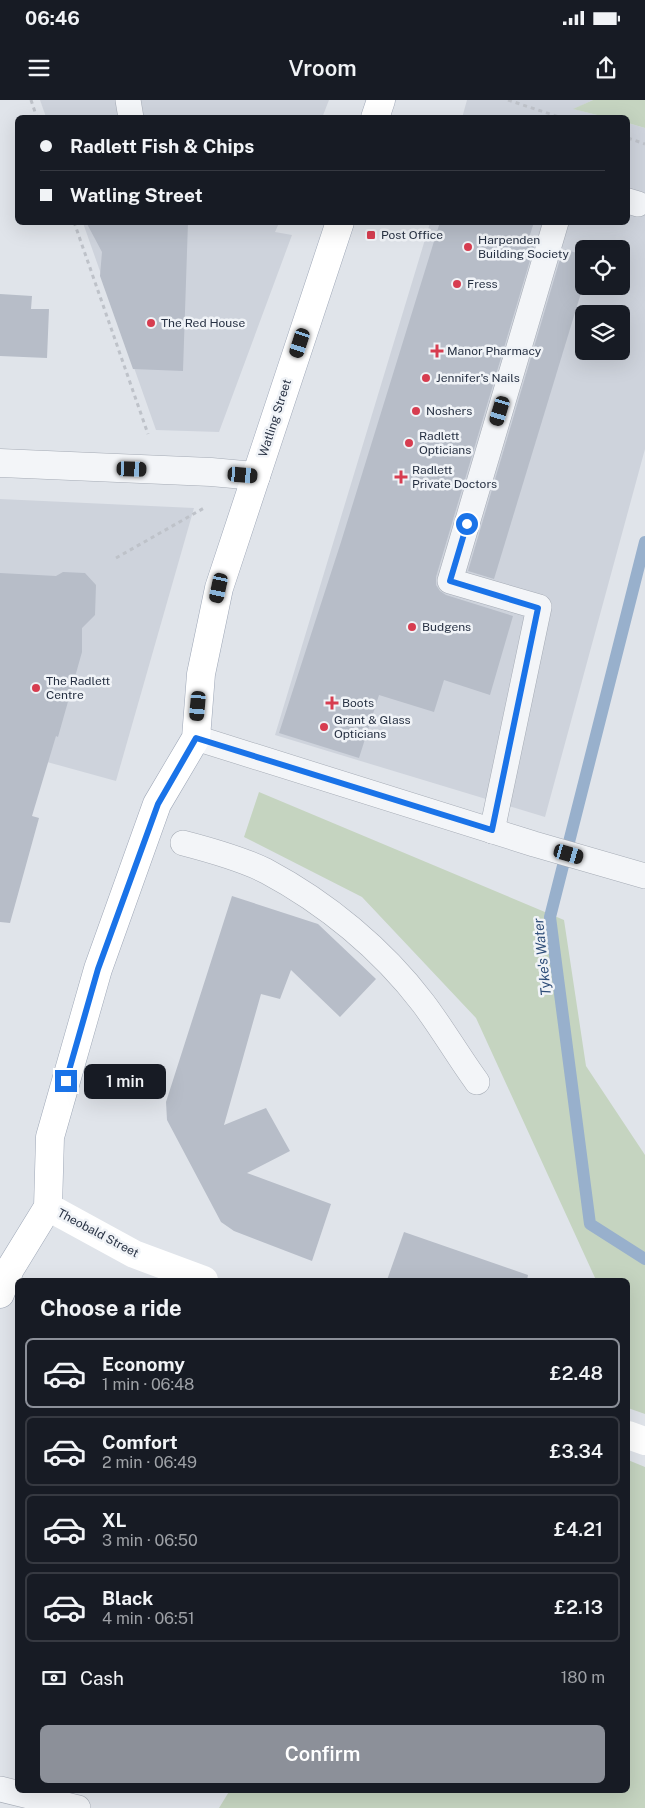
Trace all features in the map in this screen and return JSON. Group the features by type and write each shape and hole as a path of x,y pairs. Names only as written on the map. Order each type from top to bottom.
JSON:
{"main road":[{"path":"376,115 381,100"},
{"name":"Watling Street","path":"0,1294 10,1269 48,1207 50,1138 98,969 158,804 196,738 201,674 219,588 339,225"},
{"name":"Theobald Street","path":"48,1207 134,1254 199,1278"},
{"path":"630,1435 645,1441"}],"street":[{"path":"0,463 256,476"}],"lane":[{"path":"128,100 130,115"},
{"path":"492,830 538,608 450,581 555,225"},
{"path":"196,738 534,844 645,876"},
{"path":"184,842 214,851 265,871 308,896 350,927 395,970 424,1004 476,1082"},
{"path":"0,1789 15,1793"},
{"path":"16,1793 78,1808"}],"path":[{"path":"31,100 36,115"},
{"path":"508,100 553,115"},
{"path":"630,139 645,144"},
{"path":"75,225 161,470"},
{"path":"116,558 204,508"}],"shaded area":[{"path":"40,100 329,100 323,115 45,115"},
{"path":"467,100 593,100 574,109 597,115 463,115"},
{"path":"630,124 645,128 645,449 545,817 275,735 429,225 630,225"},
{"path":"84,225 278,225 275,232 292,235 219,432 156,430"},
{"path":"0,499 194,508 116,781 0,749"}],"green space":[{"path":"593,100 645,100 645,128 630,124 630,115 597,115 573,109"},
{"path":"259,792 564,920 586,1066 645,1155 645,1414 630,1409 630,1278 595,1278 476,1018 362,897 244,837"},
{"path":"630,1461 645,1467 645,1808 219,1808 228,1793 630,1793"}],"building":[{"name":"The Red House","path":"88,225 188,225 183,371 133,369 100,276 102,252"},
{"path":"439,225 533,225 529,238 536,240 436,577 436,585 446,595 513,616 490,695 444,680 434,712 379,695 359,758 279,733 341,542"},
{"path":"563,249 575,252 575,295 580,295 577,305 575,305 575,313 494,579 468,571"},
{"path":"0,294 32,296 31,309 49,309 47,358 0,356"},
{"name":"The Radlett Centre","path":"63,572 85,573 96,585 95,615 82,628 82,652 58,737 56,736 32,816 39,818 10,923 0,922 0,573 56,576"},
{"path":"232,896 318,924 376,979 340,1017 291,970 280,999 261,994 224,1125 266,1108 290,1151 247,1173 331,1204 312,1261 234,1231 221,1222 167,1120 166,1102"},
{"path":"404,1232 528,1275 527,1278 388,1278"}],"waterway":[{"name":"Tyke's Water","path":"645,542 550,917 590,1224 645,1259"}],"place":[{"name":"Post Office","path":"371,235"},
{"name":"Harpenden Building Society","path":"468,247"},
{"name":"Fress","path":"457,284"},
{"name":"The Red House","path":"151,323"},
{"name":"Manor Pharmacy","path":"437,351"},
{"name":"Jennifer's Nails","path":"426,378"},
{"name":"Noshers","path":"416,411"},
{"name":"Radlett Opticians","path":"409,443"},
{"name":"Radlett Private Doctors","path":"401,477"},
{"name":"Budgens","path":"412,627"},
{"name":"The Radlett Centre","path":"36,688"},
{"name":"Boots","path":"332,703"},
{"name":"Grant & Glass Opticians","path":"324,727"}],"route":[{"path":"66,1081 98,969 158,804 196,738 492,830 538,608 450,581 467,524"}]}
